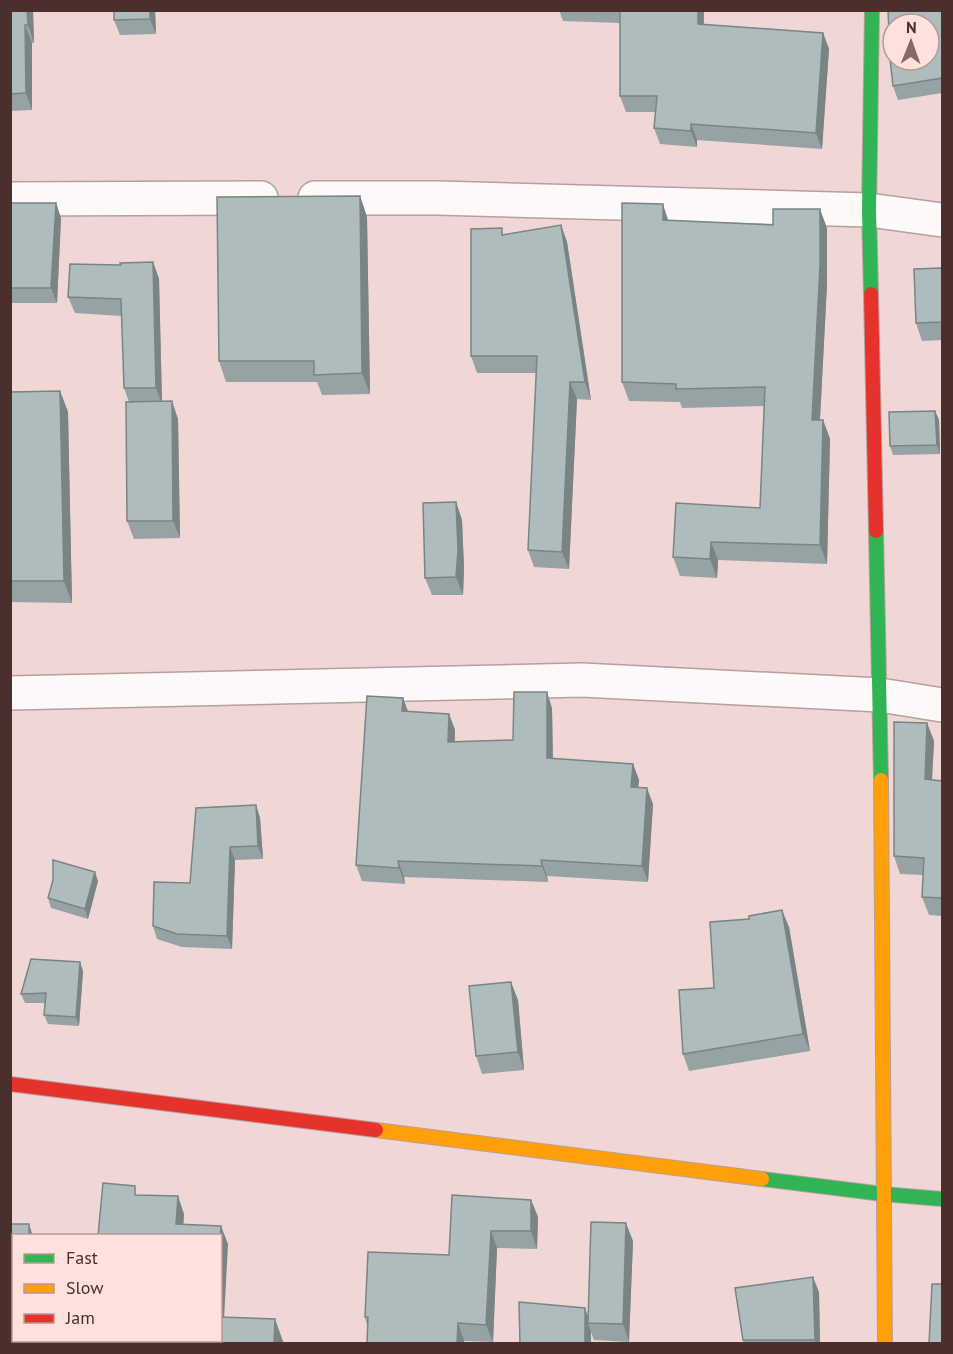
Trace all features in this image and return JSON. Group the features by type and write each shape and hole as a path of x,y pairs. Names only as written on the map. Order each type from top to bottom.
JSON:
{"street":[{"path":"872,10 869,210 880,695 885,1344"},
{"path":"10,198 437,198 869,210 942,220"},
{"path":"10,693 582,680 880,695 942,705"},
{"path":"10,1084 883,1194 942,1199"}],"building":[{"path":"10,10 27,10 28,25 25,25 26,93 10,94"},
{"path":"114,10 150,10 150,19 114,20"},
{"path":"620,10 698,10 698,24 823,33 816,133 691,124 691,131 654,128 657,96 620,96"},
{"path":"888,10 942,10 942,78 893,86 891,72 941,72 941,12 888,12"},
{"path":"360,196 362,373 314,375 314,361 219,361 217,197"},
{"path":"10,203 56,203 51,288 10,288"},
{"path":"622,203 663,204 663,220 773,225 773,209 820,209 820,265 812,420 823,420 820,545 711,542 710,559 673,557 676,503 760,508 765,387 676,389 676,384 622,382"},
{"path":"561,225 585,382 570,382 562,552 528,550 537,356 471,356 471,229 502,228 502,235"},
{"path":"153,262 156,388 124,388 121,299 68,297 70,264 121,265 120,263"},
{"path":"942,268 942,322 916,323 914,269"},
{"path":"60,391 64,581 10,581 10,392"},
{"path":"172,401 173,521 127,521 126,402"},
{"path":"935,411 937,445 890,446 889,412"},
{"path":"456,502 458,550 456,577 425,578 423,503"},
{"path":"514,692 547,692 547,758 633,764 631,787 647,788 642,866 541,860 542,866 398,861 399,868 356,865 367,696 403,698 402,711 449,714 448,742 513,740"},
{"path":"894,722 927,723 925,779 942,781 942,898 922,897 924,858 894,856"},
{"path":"256,805 258,846 230,847 227,936 177,934 153,926 154,882 190,883 196,808"},
{"path":"53,860 95,872 85,909 48,898 53,880"},
{"path":"782,910 803,1034 683,1054 679,990 714,988 710,922 749,919 749,916"},
{"path":"31,959 80,962 76,1017 44,1015 46,993 21,994"},
{"path":"511,982 518,1052 476,1056 469,986"},
{"path":"103,1183 135,1186 135,1195 178,1196 176,1224 221,1226 220,1234 98,1234"},
{"path":"452,1195 531,1200 531,1231 491,1231 486,1325 458,1323 457,1344 367,1344 368,1317 365,1317 368,1252 449,1255"},
{"path":"591,1222 626,1223 623,1324 588,1323"},
{"path":"10,1224 29,1224 29,1234 12,1234 12,1258 10,1258"},
{"path":"813,1277 815,1340 743,1340 735,1288"},
{"path":"932,1284 942,1284 942,1344 929,1344"},
{"path":"519,1302 585,1308 585,1344 520,1344"},
{"path":"222,1317 275,1319 274,1344 194,1344 194,1342 222,1342"}],"traffic: fast":[{"path":"871,294 869,210 872,10"},
{"path":"876,531 881,780"},
{"path":"762,1179 942,1199"}],"traffic: slow":[{"path":"881,780 885,1344"},
{"path":"376,1130 762,1179"}],"traffic: jam":[{"path":"871,294 876,531"},
{"path":"10,1084 376,1130"}]}
